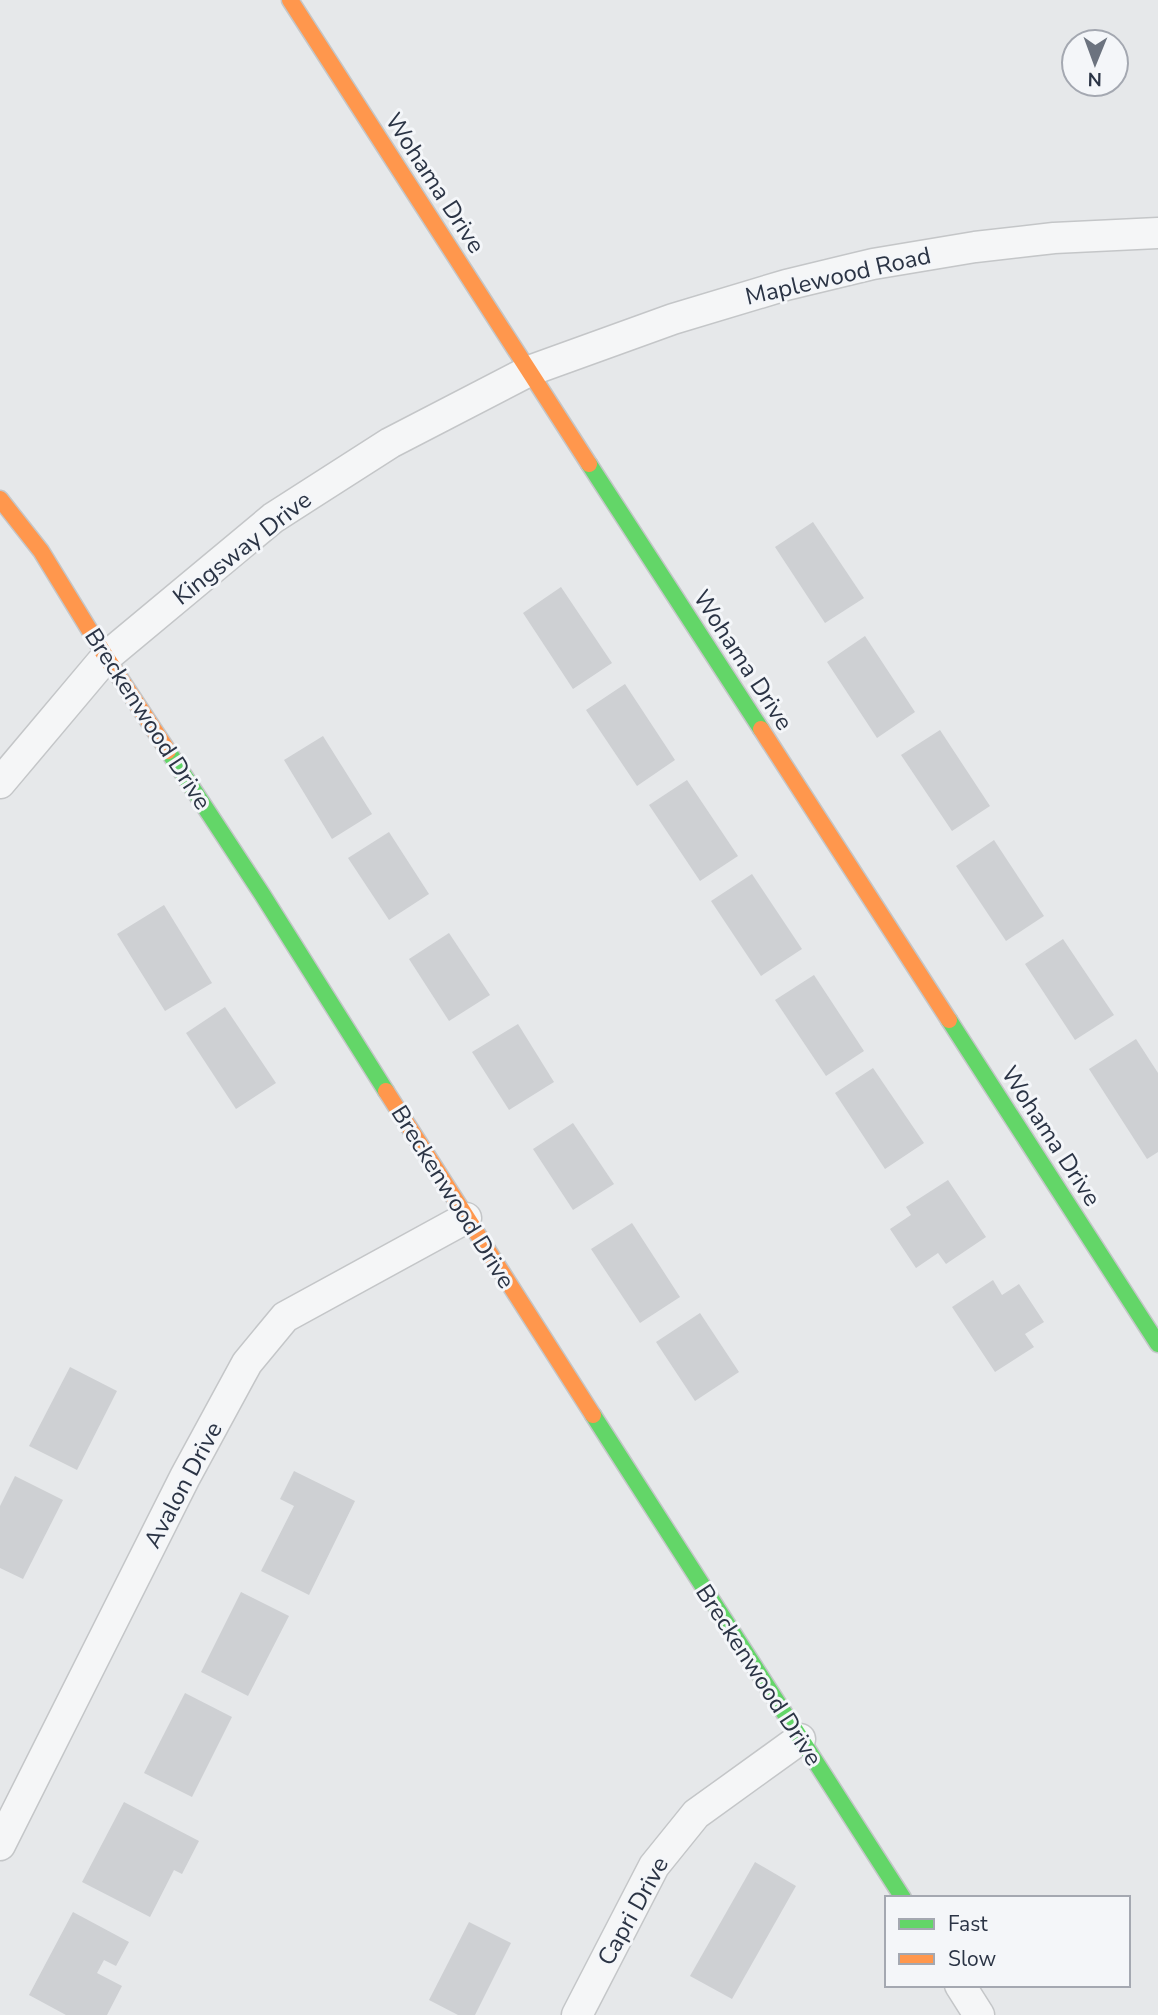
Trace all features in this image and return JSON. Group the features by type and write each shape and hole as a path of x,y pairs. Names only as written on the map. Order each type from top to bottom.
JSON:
{"street":[{"name":"Wohama Drive","path":"289,0 1158,1343"},
{"name":"Maplewood Road","path":"529,371 673,319 786,285 873,264 1054,238 1158,233"},
{"name":"Kingsway Drive","path":"0,783 106,657 273,518 390,443 529,371"},
{"name":"Breckenwood Drive","path":"0,499 41,551 106,657 262,894 466,1218 902,1896"},
{"name":"Avalon Drive","path":"0,1845 179,1489 247,1363 285,1317 466,1218"},
{"name":"Capri Drive","path":"577,2015 654,1866 696,1814 800,1739"},
{"path":"961,1987 979,2015"}],"building":[{"path":"813,522 864,598 825,623 775,547"},
{"path":"561,587 612,663 573,689 523,613"},
{"path":"865,636 915,712 877,738 827,662"},
{"path":"625,684 675,760 637,786 586,710"},
{"path":"940,730 990,806 952,831 901,755"},
{"path":"323,736 372,814 332,839 284,760"},
{"path":"687,780 738,856 700,881 649,805"},
{"path":"389,832 429,894 389,920 348,858"},
{"path":"994,840 1044,916 1006,941 956,866"},
{"path":"752,874 802,949 761,976 711,901"},
{"path":"164,905 212,983 165,1011 117,934"},
{"path":"449,933 490,995 449,1021 409,959"},
{"path":"1063,939 1114,1015 1075,1040 1025,964"},
{"path":"814,975 864,1051 826,1076 775,1000"},
{"path":"225,1007 276,1083 236,1109 186,1033"},
{"path":"518,1024 554,1082 509,1110 472,1052"},
{"path":"1136,1039 1158,1073 1158,1152 1147,1159 1089,1069"},
{"path":"873,1068 924,1143 885,1169 835,1093"},
{"path":"573,1123 614,1184 573,1210 533,1149"},
{"path":"948,1180 986,1237 946,1264 938,1253 916,1268 890,1229 911,1215 906,1207"},
{"path":"632,1223 680,1297 640,1323 591,1249"},
{"path":"993,1280 1002,1295 1019,1284 1044,1322 1025,1334 1034,1347 995,1372 952,1307"},
{"path":"700,1313 739,1372 695,1401 656,1342"},
{"path":"70,1367 117,1391 77,1470 29,1446"},
{"path":"294,1471 355,1501 309,1595 261,1571 294,1506 280,1499"},
{"path":"15,1476 63,1500 23,1579 0,1568 0,1506"},
{"path":"241,1592 289,1616 248,1696 201,1672"},
{"path":"185,1693 232,1717 192,1797 144,1773"},
{"path":"124,1802 199,1841 182,1874 174,1870 150,1917 82,1882"},
{"path":"755,1862 796,1886 732,1999 690,1976"},
{"path":"73,1912 129,1942 116,1966 104,1960 97,1973 122,1986 107,2015 66,2015 29,1995"},
{"path":"469,1922 511,1943 475,2015 458,2015 429,2000"}],"traffic: fast":[{"path":"589,464 761,729"},
{"path":"168,751 386,1091"},
{"path":"949,1020 1158,1344"},
{"path":"593,1415 902,1896"}],"traffic: slow":[{"path":"290,0 589,464"},
{"path":"0,499 41,551 168,751"},
{"path":"761,729 949,1020"},
{"path":"386,1091 593,1415"}]}
